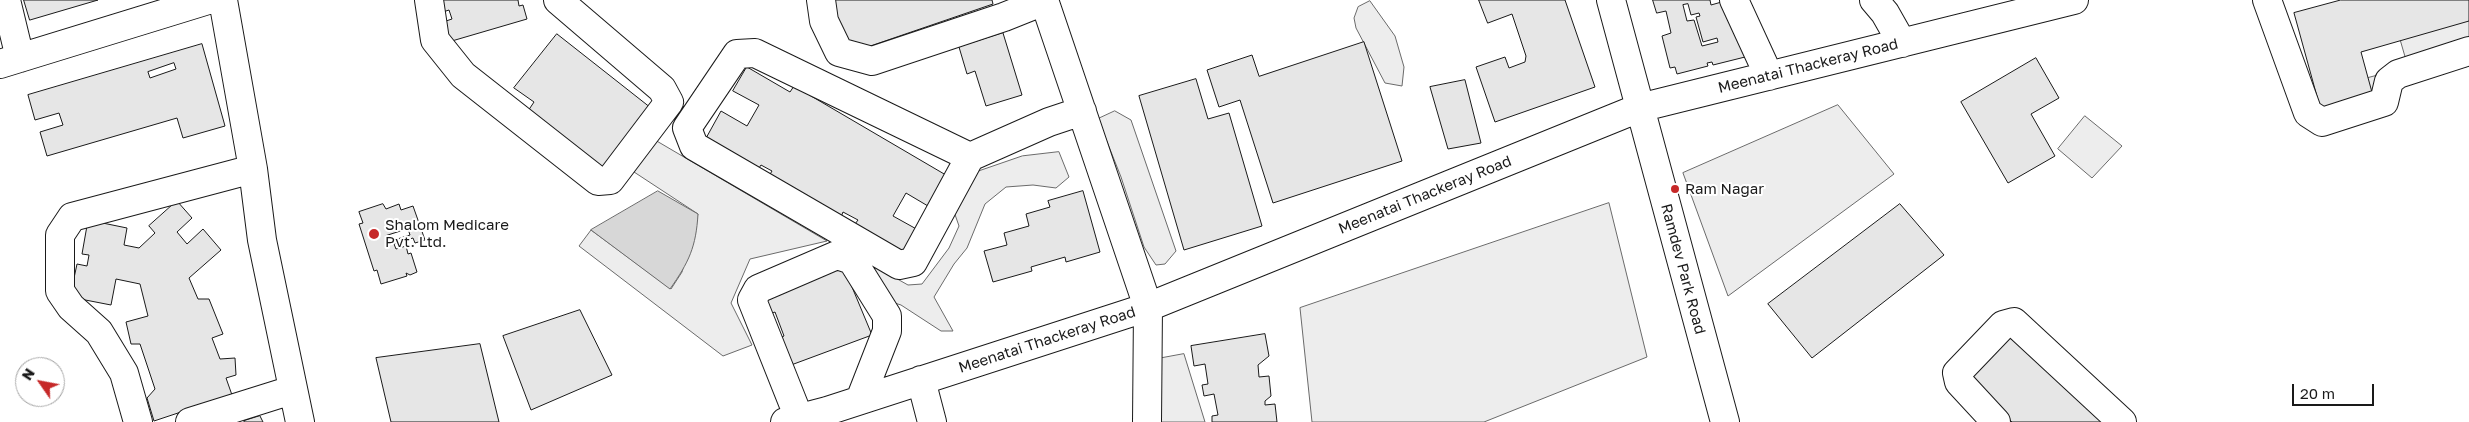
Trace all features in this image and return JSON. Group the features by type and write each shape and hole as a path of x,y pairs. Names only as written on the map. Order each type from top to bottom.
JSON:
{"street":[{"path":"6,0 10,61 208,0"},
{"path":"223,0 253,169 262,240 300,422"},
{"path":"428,0 435,40 463,75 598,181 610,180 668,102 662,89 558,0"},
{"path":"821,0 824,21 839,52 872,61 1004,17 1044,0 1148,307 1147,422"},
{"name":"Ramdev Park Road","path":"1611,0 1725,422"},
{"path":"1734,0 1769,76"},
{"path":"1874,0 1886,13 1902,43"},
{"name":"Meenatai Thackeray Road","path":"792,420 860,400 1148,307 1639,108 1902,43 2004,8 2074,0"},
{"path":"2267,0 2308,113 2322,122 2384,102 2389,81 2398,74 2469,51"},
{"path":"970,157 755,53 737,54 687,128 694,146 899,265 913,262 970,157 1049,122 1082,111"},
{"path":"138,422 124,373 99,332 71,307 60,291 60,235 72,217 253,169"},
{"path":"792,420 752,300 758,289 837,255 852,260 887,316 887,331 860,400"},
{"path":"1996,422 1959,382 1956,373 2003,325 2014,322 2122,422"},
{"path":"921,380 932,422"},
{"path":"190,422 292,390"}],"shaded area":[{"path":"1370,1 1395,36 1404,67 1402,86 1385,83 1356,28 1354,18 1358,7"},
{"path":"2469,9 2469,66 2348,99 2355,81 2408,67 2397,29"},
{"path":"1838,105 1894,174 1728,296 1683,173"},
{"path":"1115,111 1131,120 1176,251 1165,264 1156,265 1144,247 1121,177 1098,119"},
{"path":"2085,116 2122,146 2092,178 2058,149"},
{"path":"655,140 827,241 750,259 731,303 752,345 723,356 579,246 591,230 671,289 682,272 698,214 631,170"},
{"path":"1059,152 1069,177 1056,188 1033,185 1006,187 985,204 967,248 954,264 934,297 953,331 941,331 901,305 876,297 865,271 876,267 908,285 922,284 949,248 959,226 952,206 961,177 1022,156"},
{"path":"658,191 698,214 690,254 670,289 591,230"},
{"path":"1609,203 1647,357 1484,422 1312,422 1300,308"},
{"path":"1184,354 1205,422 1156,422 1157,359"}],"building":[{"path":"24,0 98,0 30,20"},
{"path":"440,0 518,0 519,6 523,5 527,19 445,43 440,23 452,19 449,10 443,12"},
{"path":"832,0 992,0 993,4 850,53"},
{"path":"1479,0 1565,0 1595,87 1495,122 1476,67 1505,57 1509,68 1525,62 1526,56 1512,14 1488,23"},
{"path":"1653,0 1710,0 1711,5 1725,1 1737,25 1745,57 1713,65 1712,62 1707,63 1708,66 1677,74 1675,67 1670,68 1662,36 1671,33 1666,11 1657,13","holes":["1688,4 1691,15 1699,13 1700,16 1696,17 1703,42 1717,38 1718,42 1702,46 1694,20 1687,21 1683,5"]},
{"path":"2341,0 2469,0 2469,21 2361,52 2373,96 2321,111 2294,13"},
{"path":"1003,33 1022,95 986,106 975,71 967,74 959,47"},
{"path":"557,34 651,108 603,170 528,111 534,102 514,88"},
{"path":"1364,42 1402,161 1273,203 1240,100 1219,107 1207,70 1252,55 1259,76"},
{"path":"202,44 225,126 183,138 177,118 47,156 40,132 63,125 59,113 35,120 28,95"},
{"path":"2036,58 2059,98 2031,114 2055,156 2008,183 1961,102"},
{"path":"174,63 176,69 150,78 148,72"},
{"path":"747,67 790,92 794,86 951,178 933,209 906,193 893,216 920,231 907,254 855,224 858,220 843,212 841,217 769,176 772,171 761,165 757,171 705,140 721,111 747,126 759,105 733,91"},
{"path":"1196,79 1208,119 1229,113 1262,226 1184,250 1139,96"},
{"path":"1465,80 1481,143 1448,149 1430,87"},
{"path":"1083,191 1100,252 1066,262 1065,257 1031,267 1032,271 993,282 984,251 1007,245 1004,233 1029,226 1026,214 1050,207 1048,201"},
{"path":"177,201 192,218 177,232 187,244 203,229 221,250 189,278 198,299 209,299 223,334 212,338 220,359 235,358 236,375 226,378 232,395 154,421 147,398 155,389 140,344 131,344 126,322 148,316 140,284 116,279 111,305 70,297 77,264 87,266 89,255 82,254 88,220 127,228 124,245 139,248 155,233 149,226"},
{"path":"383,204 386,209 399,204 401,210 413,206 425,240 415,243 413,238 394,244 396,249 406,246 408,254 411,253 417,272 410,275 406,273 407,276 381,284 377,270 374,271 359,224 363,223 359,212","holes":["408,229 410,235 388,242 386,236"]},
{"path":"1900,204 1944,255 1812,358 1768,304"},
{"path":"842,263 872,335 783,368 773,341 784,336 775,312 768,315 760,293 825,275 823,270"},
{"path":"580,310 612,375 531,410 503,336"},
{"path":"2005,333 2104,422 2012,422 1963,379"},
{"path":"1265,334 1269,356 1258,365 1259,377 1269,376 1271,396 1265,401 1265,405 1275,404 1277,422 1212,422 1212,416 1218,415 1214,394 1204,396 1202,385 1208,384 1205,364 1194,366 1191,346"},
{"path":"480,344 499,422 391,422 376,358"},
{"path":"260,416 263,422 244,422 244,421"}],"place":[{"name":"Ram Nagar","path":"1675,189"},
{"name":"Shalom Medicare Pvt. Ltd.","path":"374,234"}]}
